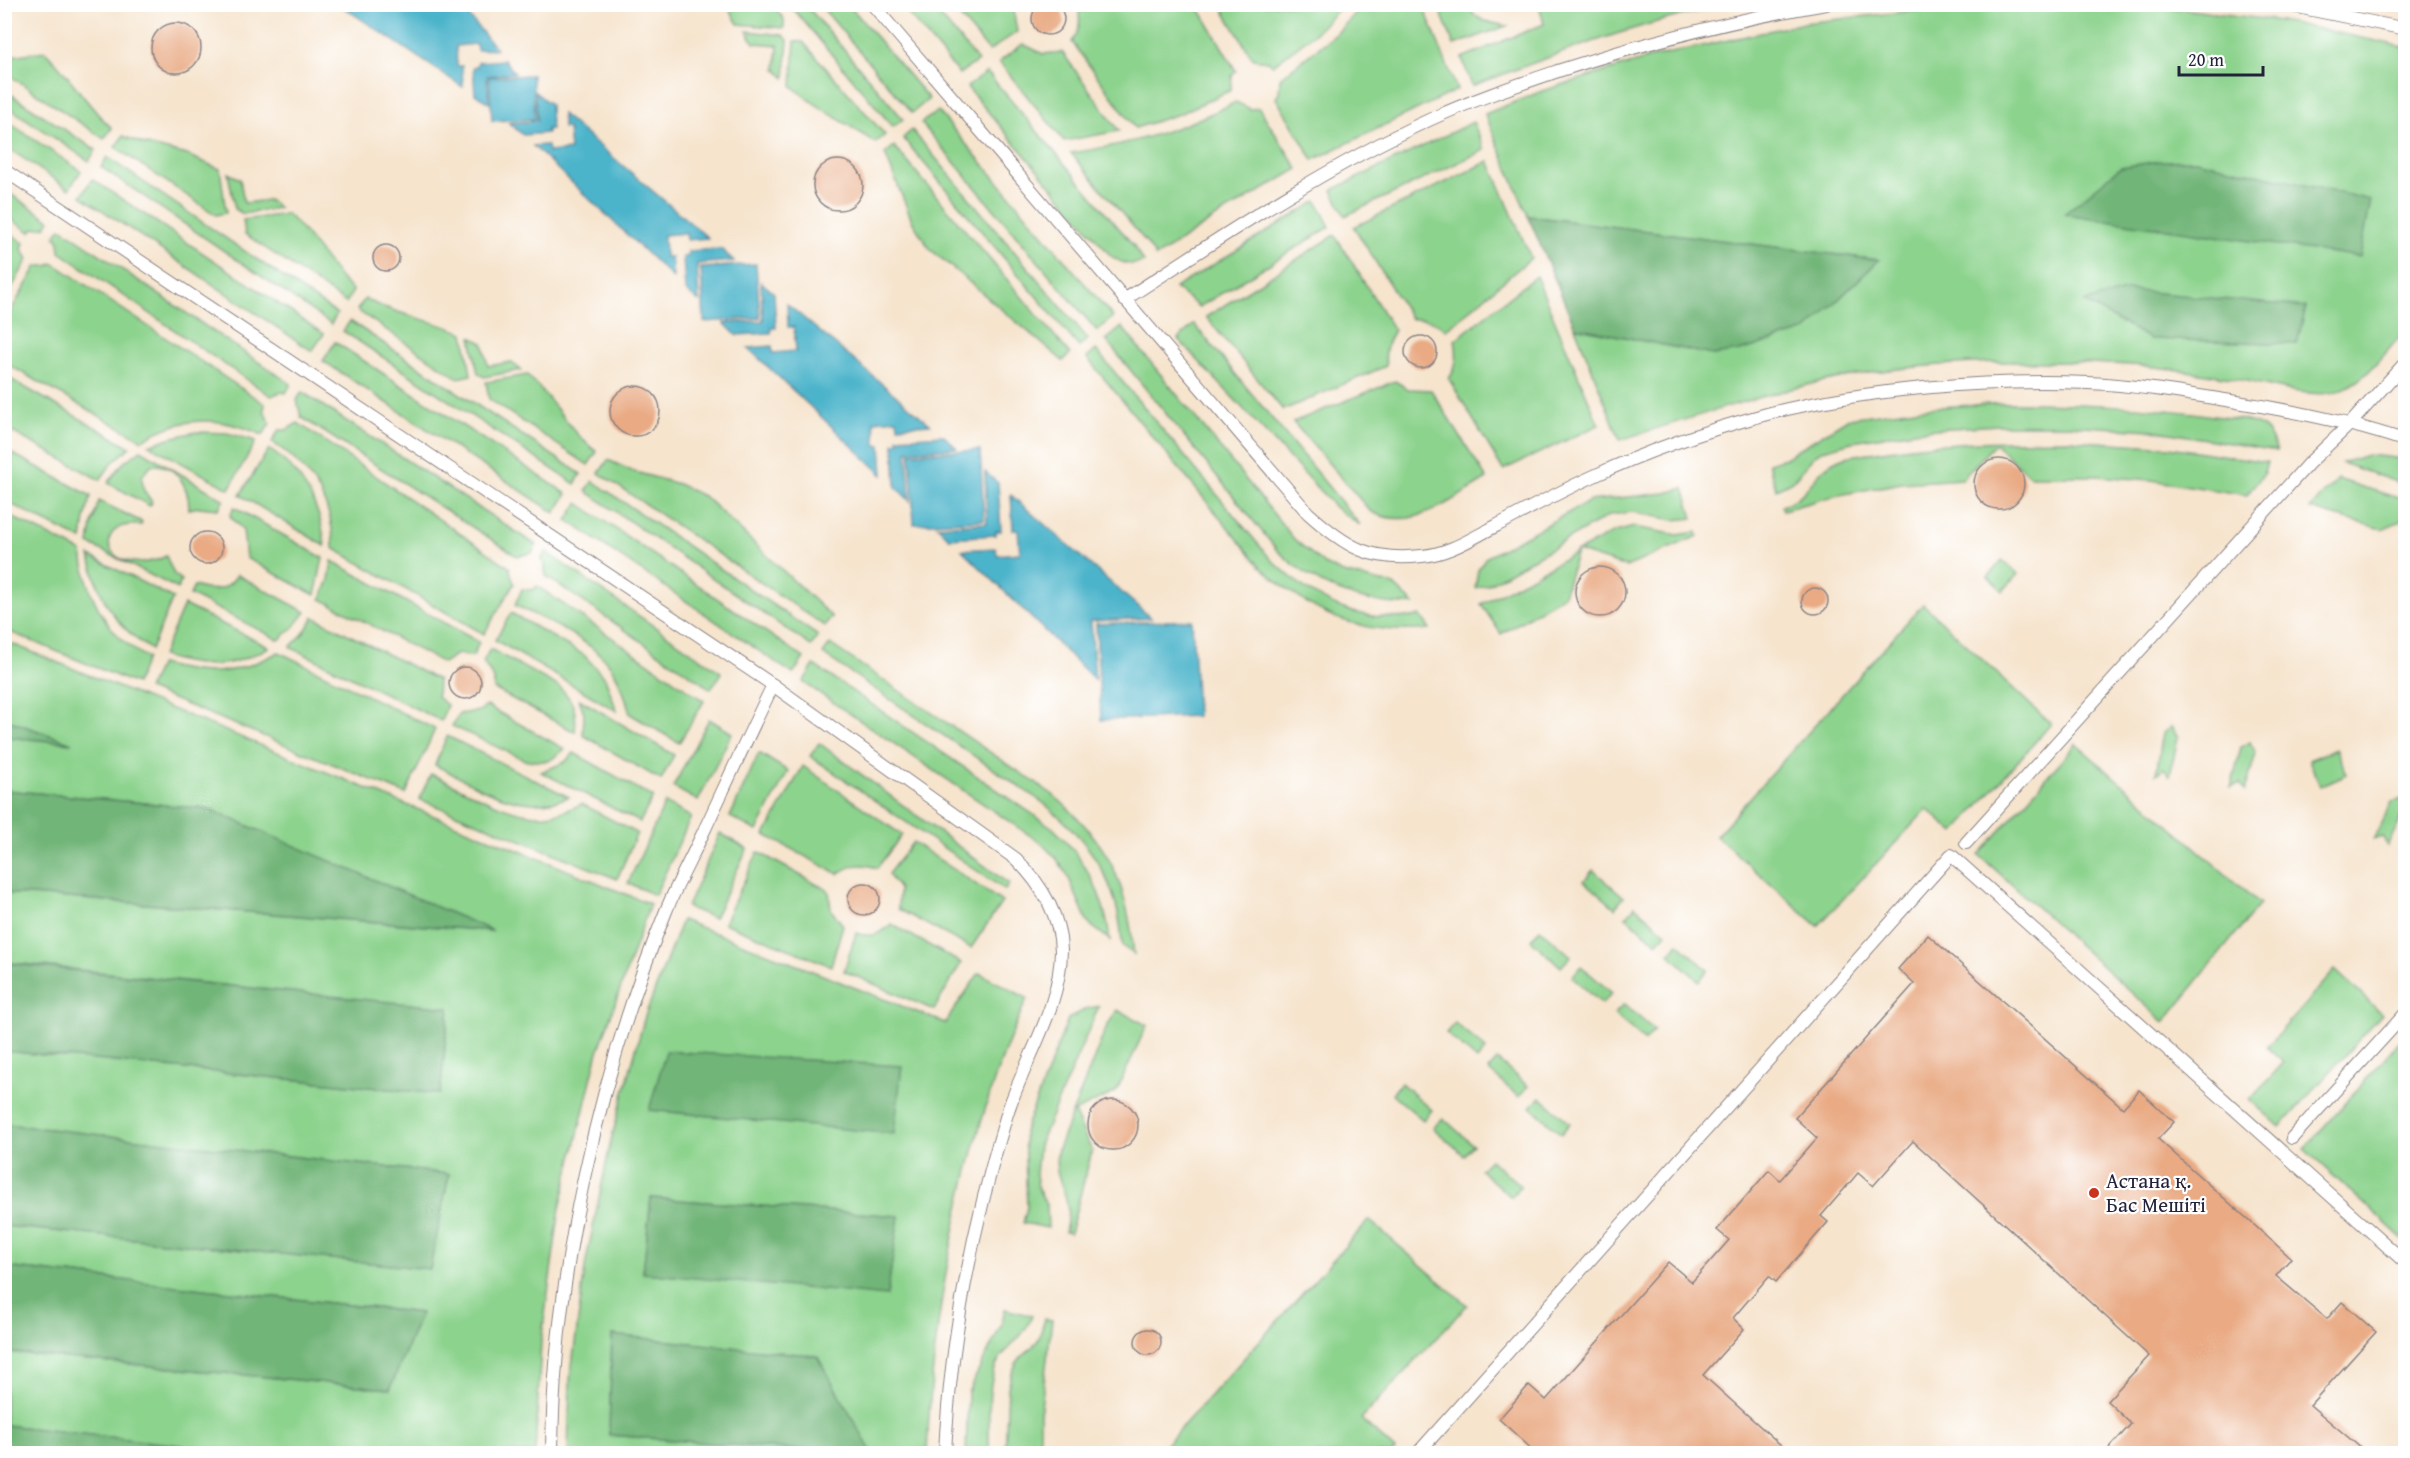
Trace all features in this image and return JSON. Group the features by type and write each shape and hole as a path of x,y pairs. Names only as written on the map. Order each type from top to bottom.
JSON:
{"lane":[{"path":"872,4 1308,513 1348,545 1371,554 1395,558 1437,554 1454,548 1594,476 1673,443 1769,414 1842,399 1926,388 2006,383 2089,383 2164,390 2289,411 2350,424 2406,441"},
{"path":"1124,300 1320,176 1429,120 1509,87 1629,48 1785,11 1826,4"},
{"path":"2283,4 2406,29"},
{"path":"4,170 773,685 1016,859 1036,880 1050,904 1059,927 1061,950 1059,975 1052,1002 1010,1105 977,1220 955,1335 948,1393 945,1454"},
{"path":"1966,843 2308,464 2350,424 2406,362"},
{"path":"552,1454 559,1337 573,1233 597,1123 633,1000 666,911 773,685"},
{"path":"1417,1454 1951,855 2406,1263"},
{"path":"2292,1138 2406,1013"}],"green space":[{"path":"1364,4 1423,5 1457,90 1313,160 1276,98 1280,78 1336,34"},
{"path":"1539,4 1730,5 1632,29 1472,86 1462,58 1544,24"},
{"path":"1992,4 2149,5 2281,21 2405,47 2405,330 2363,376 2342,390 2330,393 2297,392 2208,374 2143,366 2075,362 1967,363 1896,369 1825,381 1748,401 1620,440 1575,327 1713,355 1879,260 1528,216 1485,114 1542,91 1649,58 1804,23"},
{"path":"727,5 772,5 784,19 784,28 738,24"},
{"path":"790,5 806,5 903,119 893,127"},
{"path":"820,5 849,5 929,99 912,113"},
{"path":"901,5 931,5 978,61 959,74"},
{"path":"950,5 1016,5 1014,14 1017,32 989,51"},
{"path":"1082,5 1197,5 1236,71 1232,76 1231,90 1179,114 1135,128 1072,42 1079,25 1078,7"},
{"path":"1220,5 1343,5 1315,33 1273,65 1268,61 1253,59"},
{"path":"1438,5 1468,5 1474,15 1479,18 1507,26 1454,45"},
{"path":"747,31 783,35 788,40 785,78 776,69 778,45 754,43"},
{"path":"795,41 803,42 885,135 875,143 812,102 792,86"},
{"path":"1023,44 1043,54 1062,52 1119,131 1064,141 999,62"},
{"path":"45,51 112,128 104,139 5,72 5,57"},
{"path":"987,72 1134,246 1144,262 1126,263 1110,255 967,87"},
{"path":"4,90 96,150 89,161 5,105"},
{"path":"1236,102 1250,109 1259,108 1298,169 1218,216 1156,257 1071,153 1156,135 1195,121"},
{"path":"938,111 1113,317 1097,331 921,123"},
{"path":"5,120 81,171 69,189 5,146"},
{"path":"1473,122 1485,150 1345,216 1332,190"},
{"path":"912,130 1088,339 1079,347 903,138"},
{"path":"123,136 143,144 187,155 220,169 226,213 216,215 115,147"},
{"path":"894,146 1070,354 1063,361 930,249 913,223 885,154"},
{"path":"107,157 337,314 331,324 101,167"},
{"path":"2196,160 2371,200 2360,257 2064,214 2121,167 2159,161"},
{"path":"1489,161 1531,258 1446,330 1430,320 1411,319 1354,227"},
{"path":"228,173 240,179 244,203 269,200 279,208 243,214 235,209"},
{"path":"92,179 324,334 312,351 81,196"},
{"path":"4,190 50,220 45,227 35,228 30,232 5,215"},
{"path":"1317,201 1330,227 1199,307 1175,288"},
{"path":"287,214 353,291 346,303 245,234 243,220"},
{"path":"1528,216 1879,260 1807,330 1740,351 1713,355 1575,327"},
{"path":"61,228 291,384 286,393 281,392 271,396 60,252 59,241 55,236"},
{"path":"5,230 24,243 22,249 28,259 5,300"},
{"path":"1335,235 1394,330 1385,356 1386,366 1283,410 1206,317"},
{"path":"53,263 265,404 264,410 270,423 263,435 231,424 202,421 172,426 142,440 5,363 5,321 37,266 48,266"},
{"path":"1536,276 1599,425 1503,470 1449,379 1456,361 1455,340"},
{"path":"2128,290 2306,307 2297,344 2150,339 2084,302"},
{"path":"365,299 388,309 464,333 471,375 458,378 357,310"},
{"path":"350,321 581,474 575,484 343,331"},
{"path":"1194,324 1361,526 1336,508 1178,339"},
{"path":"1122,327 1294,539 1324,564 1343,573 1394,585 1414,604 1375,602 1339,592 1307,574 1277,550 1106,340"},
{"path":"471,337 483,343 488,366 511,362 521,370 484,377 478,373"},
{"path":"335,342 567,494 555,513 323,361"},
{"path":"1096,350 1269,557 1285,573 1319,597 1337,606 1376,617 1421,616 1430,629 1381,629 1338,619 1318,610 1280,584 1261,567 1087,358"},
{"path":"527,375 587,444 597,452 588,465 489,399 486,382"},
{"path":"4,376 130,447 112,463 100,480 5,428"},
{"path":"1395,381 1408,389 1431,390 1487,479 1430,511 1416,517 1401,519 1386,517 1370,511 1293,422"},
{"path":"302,392 536,545 532,553 517,556 301,417 297,400"},
{"path":"2007,403 2136,407 2242,420 2259,425 2265,430 2277,451 2152,430 2066,425 1998,425 1921,430 1859,440 1823,450 1815,455 1793,481 1776,489 1768,463 1785,458 1849,418 1923,408"},
{"path":"298,423 509,567 514,584 484,634 333,548 329,516 317,487 297,463 272,442 279,430 286,430"},
{"path":"196,432 227,433 256,441 229,489 149,445"},
{"path":"2069,440 2170,447 2267,462 2263,475 2247,495 2151,480 2097,476 2030,476 1995,444 1962,479 1901,483 1834,496 1783,510 1782,506 1800,496 1829,464 1848,456 1952,443"},
{"path":"4,449 91,496 82,540 5,501"},
{"path":"269,449 291,468 308,491 319,517 325,546 240,495"},
{"path":"141,450 224,500 218,509 199,507 189,509 187,493 180,478 168,468 160,465 151,465 142,476 143,489 152,502 150,506 108,483 123,463"},
{"path":"2367,455 2396,458 2405,462 2405,485 2342,463"},
{"path":"608,460 632,471 678,484 705,497 832,617 825,626 599,473"},
{"path":"2337,479 2405,500 2405,519 2382,529 2310,509"},
{"path":"593,481 818,636 811,646 586,491"},
{"path":"1684,488 1693,518 1674,520 1633,512 1610,515 1489,584 1475,588 1478,570 1485,558 1590,501 1666,493"},
{"path":"99,501 142,522 141,525 122,526 112,534 109,539 110,548 115,555 131,562 150,562 166,556 174,574 181,580 178,589 89,544"},
{"path":"578,503 804,658 793,674 567,520"},
{"path":"234,507 323,558 315,595 246,558 243,530 230,516"},
{"path":"4,513 82,552 88,585 101,613 120,638 147,658 136,684 5,630"},
{"path":"1634,527 1678,535 1697,532 1698,536 1626,567 1578,551 1612,533"},
{"path":"546,552 722,673 711,689 546,576 544,563 541,560"},
{"path":"1577,552 1564,595 1501,634 1481,604"},
{"path":"90,556 173,598 151,650 127,631 110,610 98,585"},
{"path":"2002,560 2018,574 2003,591 1988,577"},
{"path":"332,561 479,642 473,656 457,654 443,663 321,599 329,580"},
{"path":"237,575 306,612 279,640 190,595 194,586 212,590 223,588"},
{"path":"537,586 704,701 679,743 630,714 616,675 605,659 594,649 568,632 515,605 522,589 533,590"},
{"path":"1923,604 2051,724 1954,833 1927,809 1818,926 1716,836"},
{"path":"184,605 269,647 242,660 217,665 191,663 162,656"},
{"path":"511,613 584,655 605,678 617,711 495,640"},
{"path":"314,617 438,680 437,697 447,705 441,721 290,647 303,634"},
{"path":"5,641 650,904 597,1055 560,1208 541,1342 535,1453 249,1454 5,1425 5,1352 390,1389 421,1313 5,1267 5,1226 430,1269 449,1175 5,1124 5,1051 440,1094 449,1009 5,962 5,893 491,931 209,809 5,790 5,737 69,742 5,719"},
{"path":"830,644 1052,794 1071,811 1101,846 1120,884 1131,928 1134,954 1122,946 1120,924 1108,883 1088,848 1074,832 1042,802 823,654"},
{"path":"490,649 558,686 573,706 575,732 494,689 494,679 483,662"},
{"path":"279,652 435,729 406,794 148,689 160,664 193,671 221,672 249,665"},
{"path":"814,665 1053,828 1075,852 1092,879 1103,908 1110,940 1088,923 1067,874 1056,858 1041,843 803,682"},
{"path":"579,699 674,755 661,780 583,735 584,713"},
{"path":"487,706 565,749 549,761 527,761 452,726 459,714 479,711"},
{"path":"5,719 72,743 5,737"},
{"path":"709,719 732,733 698,801 673,787"},
{"path":"2171,727 2178,737 2170,776 2164,768 2156,774 2163,733"},
{"path":"447,736 569,797 551,802 516,801 467,782 435,765"},
{"path":"2250,742 2256,753 2245,791 2240,783 2231,788 2241,747"},
{"path":"819,743 1009,884 1005,890 810,756"},
{"path":"2076,744 2260,904 2164,1022 1979,855"},
{"path":"2336,749 2347,774 2320,786 2309,760"},
{"path":"574,753 653,797 640,822 541,772 565,762"},
{"path":"759,753 788,771 757,831 730,817"},
{"path":"803,766 902,835 877,868 857,865 838,874 765,835"},
{"path":"431,774 487,801 532,815 565,811 582,804 637,833 617,879 419,799"},
{"path":"4,790 209,809 493,931 5,893"},
{"path":"2401,799 2405,811 2387,846 2383,837 2374,840 2392,802"},
{"path":"665,803 691,817 655,895 628,883"},
{"path":"720,833 747,849 714,918 687,907"},
{"path":"913,842 1002,902 971,948 898,909 899,889 888,874"},
{"path":"758,852 829,891 831,910 843,925 831,966 724,923"},
{"path":"1593,870 1624,897 1615,908 1584,881"},
{"path":"1635,906 1666,933 1657,943 1626,917"},
{"path":"682,920 945,1023 979,973 1027,998 995,1078 957,1216 940,1310 927,1453 872,1453 817,1356 612,1335 609,1435 839,1453 568,1454 570,1380 586,1261 611,1140 645,1016","holes":["651,1198 899,1217 643,1273"]},
{"path":"891,924 961,963 934,1010 844,971 856,933 875,934"},
{"path":"1540,929 1571,956 1561,967 1531,940"},
{"path":"1678,943 1708,970 1699,981 1669,954"},
{"path":"4,963 449,1008 440,1094 5,1051"},
{"path":"1581,966 1612,993 1602,1004 1572,977"},
{"path":"2335,970 2382,1014 2280,1127 2250,1100 2284,1062 2267,1047"},
{"path":"1624,1004 1654,1030 1645,1041 1614,1014"},
{"path":"1099,1006 1039,1145 1036,1174 1038,1188 1047,1207 1048,1228 1023,1223 1027,1207 1024,1132 1068,1019 1085,1009"},
{"path":"1117,1010 1147,1025 1116,1092 1074,1112 1092,1151 1070,1233 1065,1232 1068,1207 1057,1171 1056,1157 1106,1028"},
{"path":"1455,1023 1486,1049 1477,1060 1446,1033"},
{"path":"2405,1036 2405,1241 2304,1149"},
{"path":"666,1051 902,1066 894,1134 649,1110"},
{"path":"1497,1060 1528,1086 1519,1097 1488,1070"},
{"path":"1401,1083 1432,1110 1423,1120 1392,1094"},
{"path":"1540,1097 1570,1123 1561,1134 1531,1107"},
{"path":"1443,1118 1473,1145 1464,1155 1433,1128"},
{"path":"5,1124 449,1174 430,1269 5,1226"},
{"path":"1490,1160 1521,1186 1511,1197 1480,1170"},
{"path":"651,1198 899,1216 887,1296 643,1273"},
{"path":"1369,1220 1467,1305 1361,1419 1395,1450 1391,1454 1165,1453 1161,1450"},
{"path":"5,1267 421,1313 390,1389 5,1352"},
{"path":"1005,1309 1032,1316 1017,1340 1003,1354 995,1369 990,1392 989,1453 966,1453 968,1392 1001,1326"},
{"path":"1045,1319 1052,1320 1040,1414 1040,1453 1005,1453 1008,1387 1012,1373 1017,1362 1038,1341"},
{"path":"612,1335 817,1356 872,1453 839,1453 609,1435"},
{"path":"5,1425 249,1453 5,1453"}],"water":[{"path":"340,5 460,5 496,49 477,50 476,44 456,46 457,66 462,66 463,87"},
{"path":"504,60 515,73 487,76 489,103 475,94 473,67 477,66 478,62"},
{"path":"532,75 535,119 492,121 489,77"},
{"path":"535,92 550,104 551,129 547,129 547,133 523,135 509,123 537,121"},
{"path":"562,114 708,238 687,240 686,233 664,235 665,257 671,257 673,278 533,146 547,145 548,152 570,150 568,128 563,128"},
{"path":"721,249 734,261 697,264 699,302 685,290 683,257 688,256 688,251"},
{"path":"756,264 760,318 704,322 701,268"},
{"path":"761,282 774,293 776,328 771,328 771,333 736,335 724,323 763,321"},
{"path":"787,304 930,424 898,426 897,419 874,421 876,445 881,445 883,475 748,348 772,346 773,353 796,351 794,327 788,327"},
{"path":"943,435 957,448 907,451 910,501 896,487 894,443 898,443 898,438"},
{"path":"980,450 984,520 914,524 910,453"},
{"path":"985,472 998,483 1001,531 996,531 996,535 949,538 937,526 987,523"},
{"path":"1011,495 1151,618 1091,621 1095,680 962,550 996,548 997,555 1020,553 1018,530 1013,530"},
{"path":"1192,620 1197,716 1101,720 1096,624"}],"building":[{"path":"1048,3 1059,8 1064,19 1059,30 1048,35 1037,30 1032,19 1037,8"},
{"path":"176,23 194,30 201,48 194,66 176,73 158,66 151,48 158,30"},
{"path":"838,160 856,167 863,185 856,203 838,210 820,203 813,185 820,167"},
{"path":"386,245 395,249 399,258 395,267 386,271 377,267 373,258 377,249"},
{"path":"1421,336 1433,340 1437,352 1433,364 1421,368 1409,364 1405,352 1409,340"},
{"path":"635,386 653,393 660,411 653,429 635,436 617,429 610,411 617,393"},
{"path":"1999,459 2017,466 2024,484 2017,502 1999,509 1981,502 1974,484 1981,466"},
{"path":"206,532 218,536 222,548 218,560 206,564 194,560 190,548 194,536"},
{"path":"1600,567 1618,574 1625,592 1618,610 1600,617 1582,610 1575,592 1582,574"},
{"path":"1815,588 1824,592 1828,601 1824,610 1815,614 1806,610 1802,601 1806,592"},
{"path":"465,667 477,671 481,683 477,695 465,699 453,695 449,683 453,671"},
{"path":"864,883 876,887 880,899 876,911 864,915 852,911 848,899 852,887"},
{"name":"Астана қ. Бас Мешіті","path":"1928,935 2123,1108 2139,1090 2174,1122 2158,1139 2291,1258 2276,1276 2327,1319 2342,1302 2376,1332 2310,1405 2368,1454 2104,1454 2131,1424 2107,1401 2149,1356 1913,1141 1873,1186 1858,1173 1821,1216 1828,1222 1776,1282 1769,1276 1733,1318 1744,1329 1703,1375 1791,1454 1537,1454 1499,1419 1529,1385 1546,1400 1668,1262 1692,1282 1729,1240 1717,1230 1769,1170 1780,1180 1817,1138 1795,1118 1914,984 1898,969"},
{"path":"1113,1100 1131,1107 1138,1125 1131,1143 1113,1150 1095,1143 1088,1125 1095,1107"},
{"path":"1148,1329 1157,1333 1161,1342 1157,1351 1148,1355 1139,1351 1135,1342 1139,1333"}],"place":[{"name":"Астана қ. Бас Мешіті","path":"2094,1193"}]}
